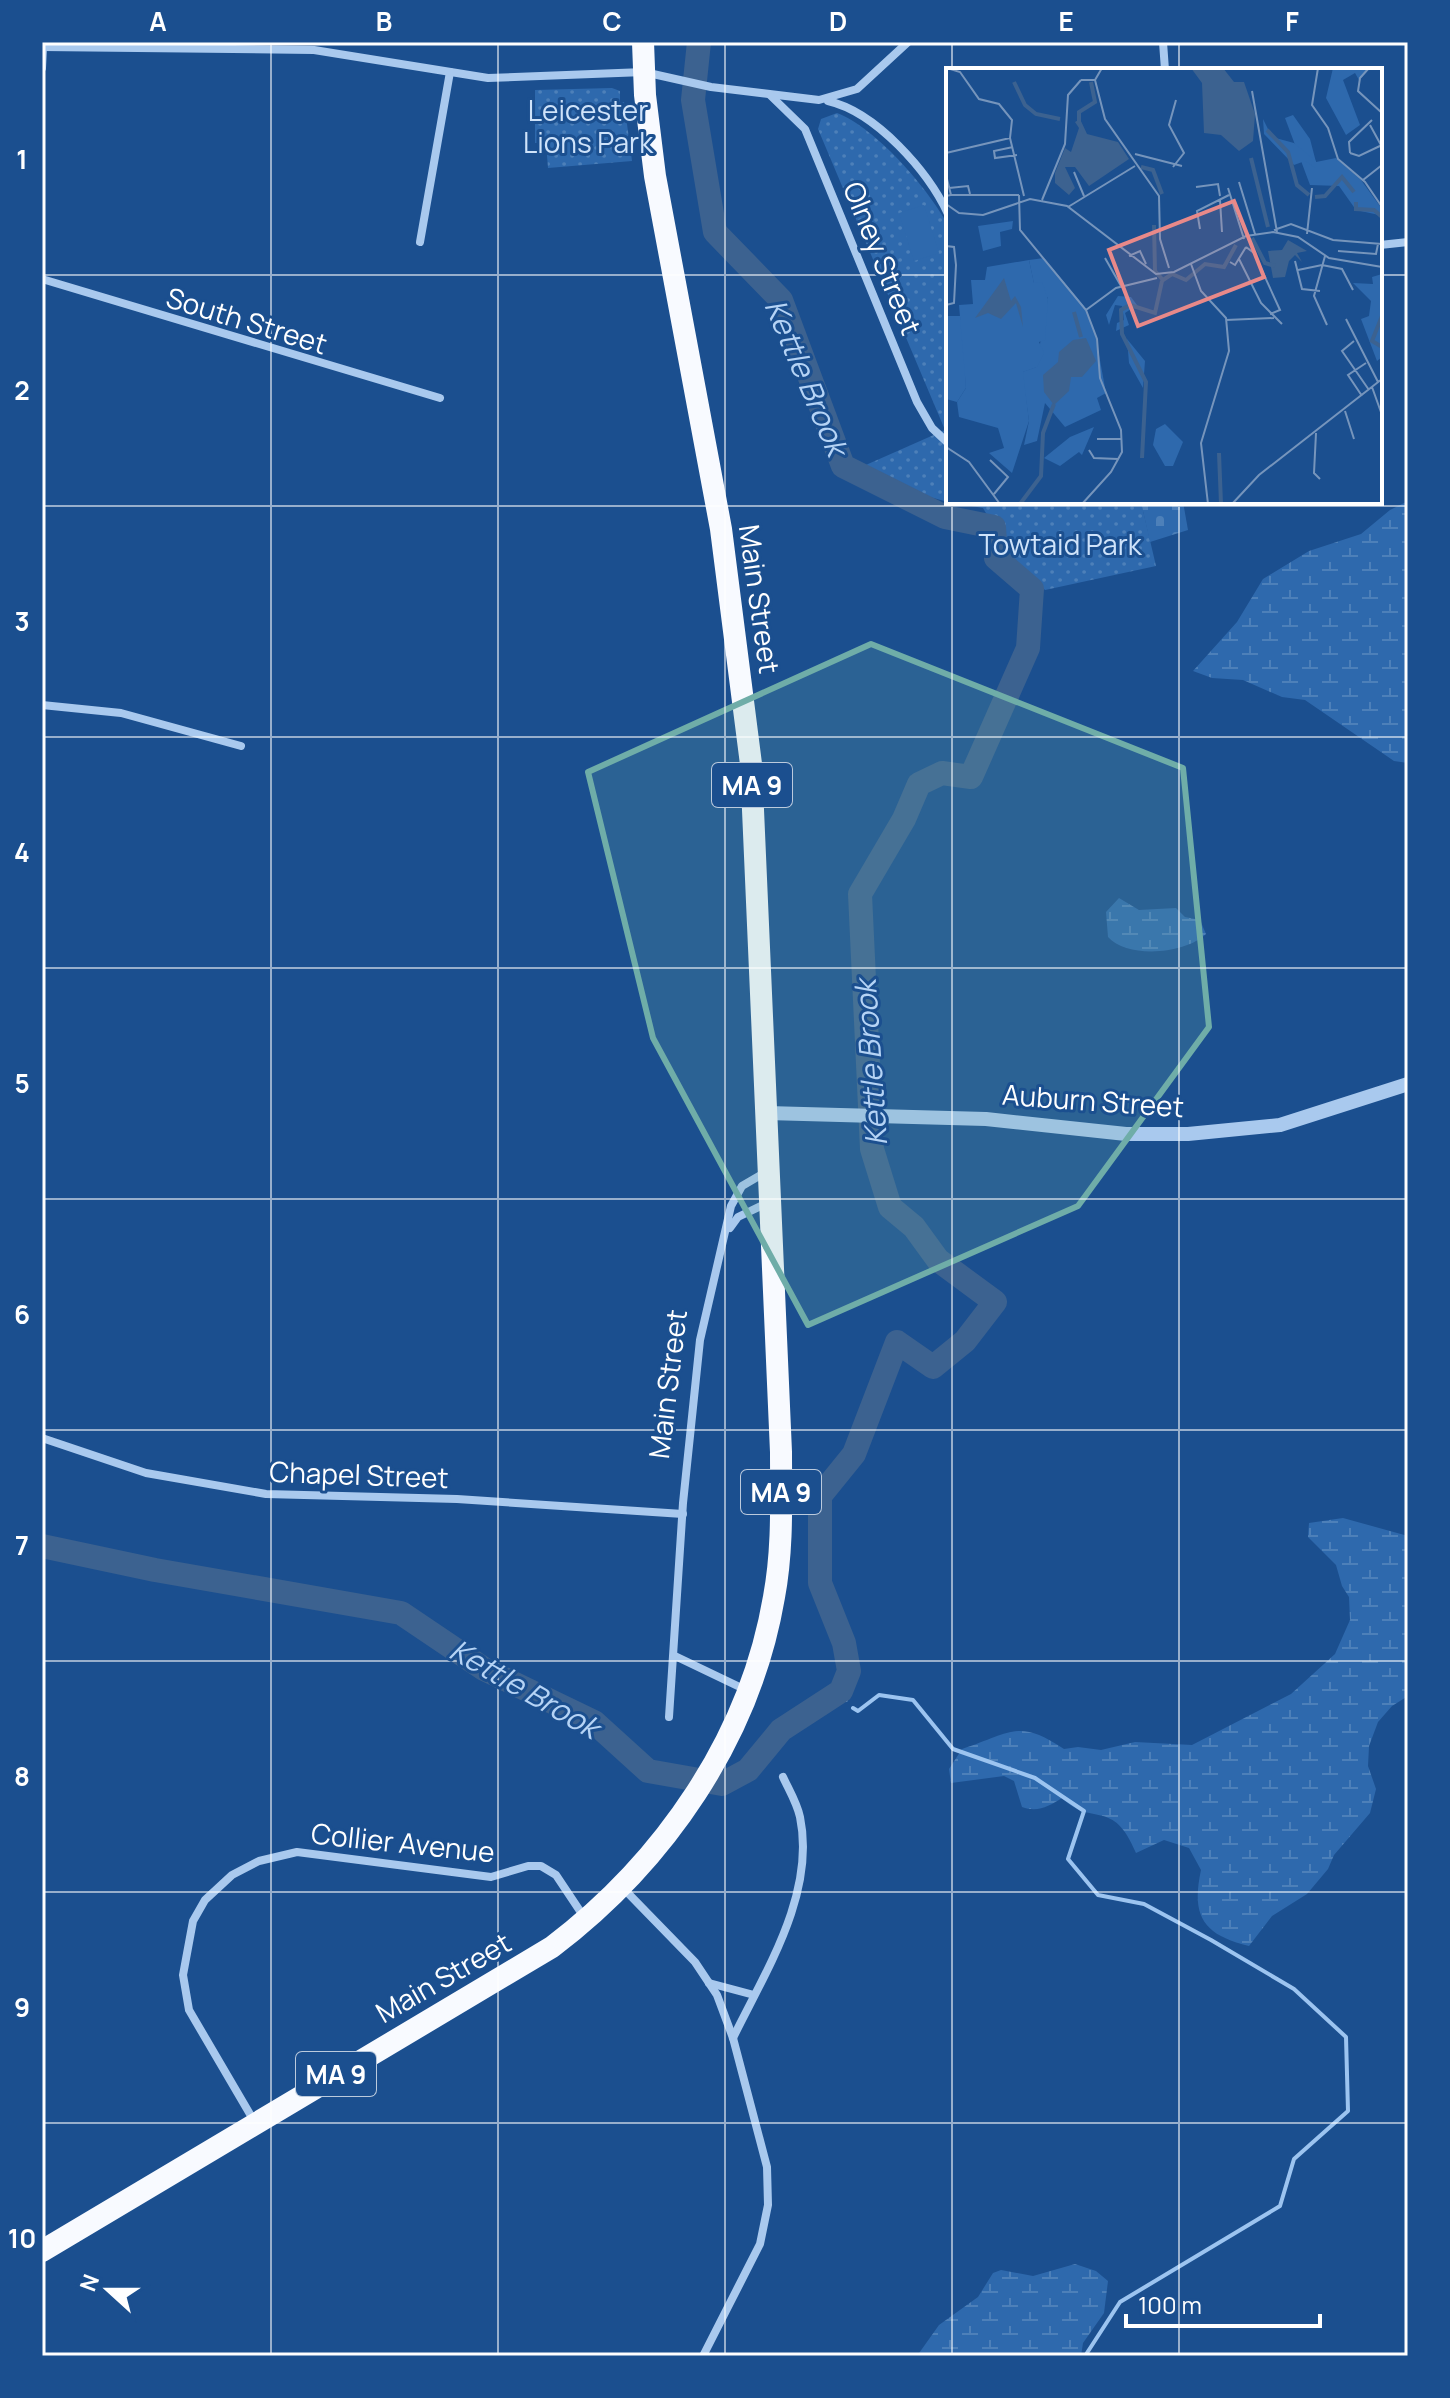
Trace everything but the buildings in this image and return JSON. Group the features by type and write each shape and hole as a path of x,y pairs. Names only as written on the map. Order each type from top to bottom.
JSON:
{"highway":[{"name":"Main Street","path":"42,2251 531,1960 587,1921 667,1836 698,1791 749,1691 771,1616 781,1536 771,1202 751,764 731,595 655,176 643,42"}],"street":[{"path":"42,68 42,47 314,50 501,79 644,72 702,85 824,100 840,97 863,85 908,42"},
{"path":"1163,42 1165,68"},
{"path":"420,242 450,72"},
{"name":"Olney Street","path":"769,95 805,129 917,402 932,428 946,441"},
{"name":"Olney Street","path":"824,100 854,109 869,119 927,178 946,211"},
{"path":"1382,245 1408,242"},
{"name":"South Street","path":"42,279 440,398"},
{"path":"42,705 121,713 241,746"},
{"name":"Auburn Street","path":"767,1113 986,1119 1126,1134 1247,1130 1323,1114 1408,1084"},
{"name":"Main Street","path":"669,1717 683,1514 700,1340 731,1206 742,1186 769,1171"},
{"path":"727,1232 738,1217 771,1202"},
{"name":"Chapel Street","path":"42,1438 146,1473 266,1494 457,1499 683,1514"},
{"path":"675,1656 749,1691"},
{"path":"733,2038 788,1923 800,1870 800,1814 783,1777"},
{"name":"Collier Avenue","path":"255,2122 189,2010 183,1975 193,1921 205,1900 232,1875 259,1861 297,1852 491,1877 541,1866 556,1875 587,1921"},
{"path":"622,1887 695,1962 709,1983 733,2038 764,2155 768,2205 755,2256 718,2320 703,2356"},
{"path":"709,1983 754,1995"}],"highlighted area":[{"path":"871,644 1183,768 1209,1027 1078,1206 808,1325 653,1038 588,772"}],"green space":[{"name":"Leicester Lions Park","path":"612,88 620,91 620,102 624,102 632,161 548,168 546,143 535,143 535,90"},
{"name":"Towtaid Park","path":"837,113 884,145 928,194 946,222 946,501 894,487 859,468 945,430 818,129 821,119"},
{"path":"924,205 939,253 914,261 899,213"},
{"path":"1408,501 1408,763 1394,761 1305,700 1282,697 1243,680 1212,678 1193,671 1237,622 1263,579 1309,551 1361,534 1390,510"},
{"name":"Towtaid Park","path":"960,504 1141,504 1156,566 1045,590 1011,556 983,508"},
{"path":"1141,504 1183,504 1188,530 1150,542"},
{"path":"1119,898 1139,910 1176,908 1185,917 1200,920 1206,934 1197,941 1171,950 1129,949 1108,937 1106,912"},
{"path":"1343,1518 1408,1536 1408,1696 1392,1706 1378,1722 1369,1746 1368,1766 1376,1789 1370,1813 1334,1855 1328,1869 1307,1894 1272,1916 1249,1946 1221,1936 1204,1921 1198,1900 1201,1870 1189,1848 1164,1840 1136,1853 1119,1825 1111,1819 1073,1807 1062,1798 1038,1809 1022,1807 1014,1781 1004,1776 951,1783 949,1769 962,1749 1014,1731 1036,1734 1064,1749 1101,1750 1135,1742 1192,1745 1291,1694 1335,1654 1350,1620 1349,1597 1336,1565 1308,1537 1309,1523"},
{"path":"1075,2264 1096,2271 1108,2281 1104,2313 1083,2343 1081,2356 917,2356 939,2325 978,2297 993,2273 1001,2270 1033,2276"}],"waterway":[{"name":"Kettle Brook","path":"42,1546 155,1570 401,1613 484,1669 594,1722 648,1771 722,1784 748,1770 781,1730 841,1691 849,1671 844,1643 820,1583 820,1496 854,1454 897,1342 933,1367 965,1341 995,1302 938,1260 914,1227 890,1207 872,1149 860,894 904,819 919,784 942,773 971,777 1028,648 1032,589 996,558 994,527 945,517 843,466 781,300 715,232 693,100 699,42"},
{"path":"841,1691 846,1700"},
{"path":"853,1708 858,1711 879,1695 913,1700 953,1749 1035,1778 1084,1811 1068,1859 1098,1895 1144,1904 1211,1940 1294,1989 1346,2037 1348,2111 1294,2159 1280,2206 1120,2302 1085,2356"}]}
